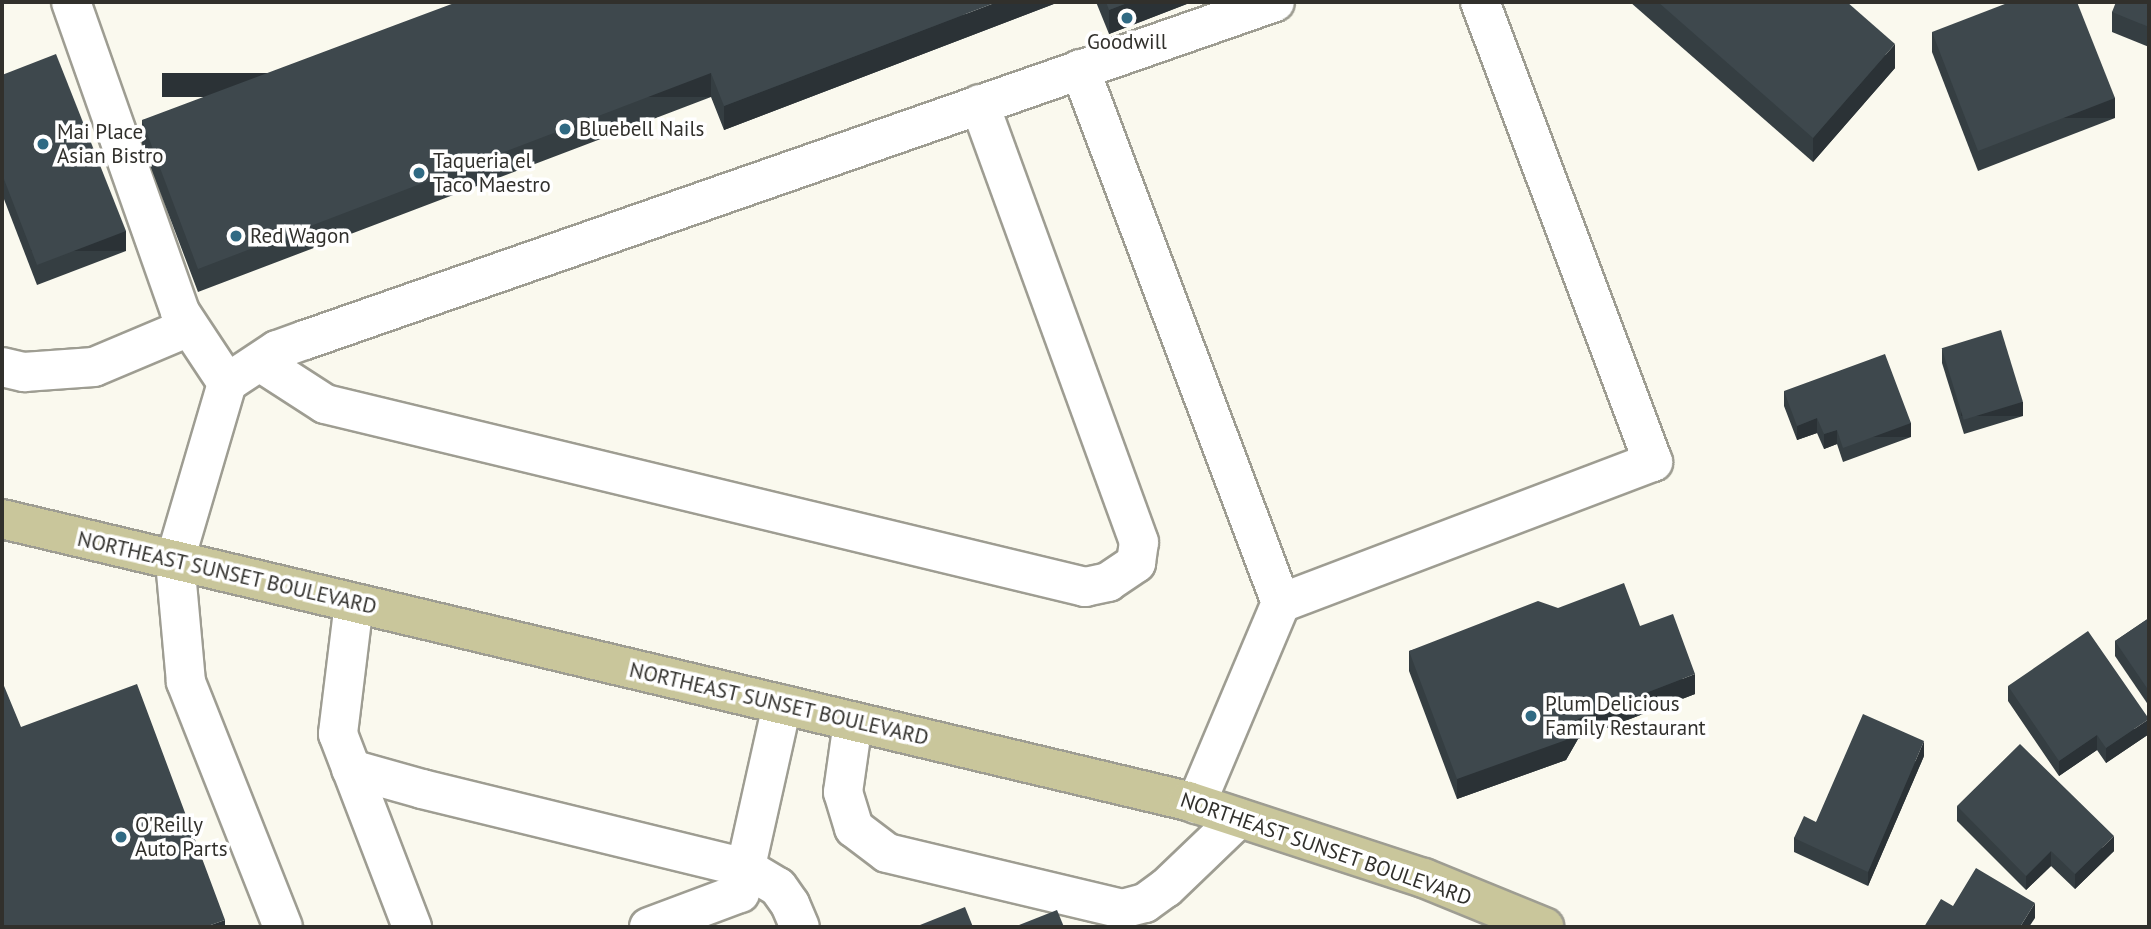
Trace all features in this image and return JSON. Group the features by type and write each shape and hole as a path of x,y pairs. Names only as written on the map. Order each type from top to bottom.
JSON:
{"main road":[{"name":"NORTHEAST SUNSET BOULEVARD","path":"2,519 1196,804 1424,878 1544,927"}],"lane":[{"path":"71,2 180,312 227,383"},
{"path":"283,927 186,682 175,560 227,383 277,350 1275,2"},
{"path":"1281,603 1653,462 1480,2"},
{"path":"1080,69 1281,603 1196,804"},
{"path":"260,362 325,404 1085,587 1108,582 1136,564 1139,542 980,104"},
{"path":"2,367 24,372 94,367 189,327"},
{"path":"354,603 338,734 412,927"},
{"path":"649,927 740,893 782,705"},
{"path":"853,722 844,792 854,828 887,853 1122,909 1145,903 1166,888 1239,818"},
{"path":"351,768 422,789 746,868 778,887 790,904 800,927"}],"building":[{"path":"457,2 997,2 724,106 711,73 198,269 142,120"},
{"path":"1106,2 1130,2 1109,10"},
{"path":"1658,2 1847,2 1895,44 1813,138"},
{"path":"2010,2 2077,2 2115,98 1978,151 1932,32"},
{"path":"2116,2 2149,2 2149,27 2112,12"},
{"name":"Mai Place Asian Bistro","path":"56,54 126,231 37,265 2,174 2,75"},
{"path":"2001,330 2023,402 1964,420 1942,348"},
{"path":"1885,354 1911,423 1843,448 1837,430 1824,434 1817,418 1797,426 1784,391"},
{"name":"Plum Delicious Family Restaurant","path":"1624,583 1640,626 1673,614 1695,674 1578,719 1566,740 1457,779 1409,651 1538,601 1558,608"},
{"path":"2149,618 2149,691 2115,641"},
{"path":"2088,631 2149,719 2106,748 2097,735 2059,761 2008,686"},
{"name":"O'Reilly Auto Parts","path":"2,681 21,727 137,684 225,920 205,927 2,927"},
{"path":"1863,714 1924,741 1868,872 1794,838 1804,816 1816,822"},
{"path":"2020,744 2114,836 2075,874 2051,851 2026,876 1957,806"},
{"path":"1976,868 2035,903 2020,927 1924,927 1941,899 1953,906"},
{"path":"965,907 973,927 915,927"},
{"path":"1057,910 1064,927 1014,927"}],"place":[{"name":"Goodwill","path":"1127,18"},
{"name":"Bluebell Nails","path":"565,129"},
{"name":"Mai Place Asian Bistro","path":"43,144"},
{"name":"Taqueria el Taco Maestro","path":"419,173"},
{"name":"Red Wagon","path":"236,236"},
{"name":"Plum Delicious Family Restaurant","path":"1531,716"},
{"name":"O'Reilly Auto Parts","path":"121,837"}]}
